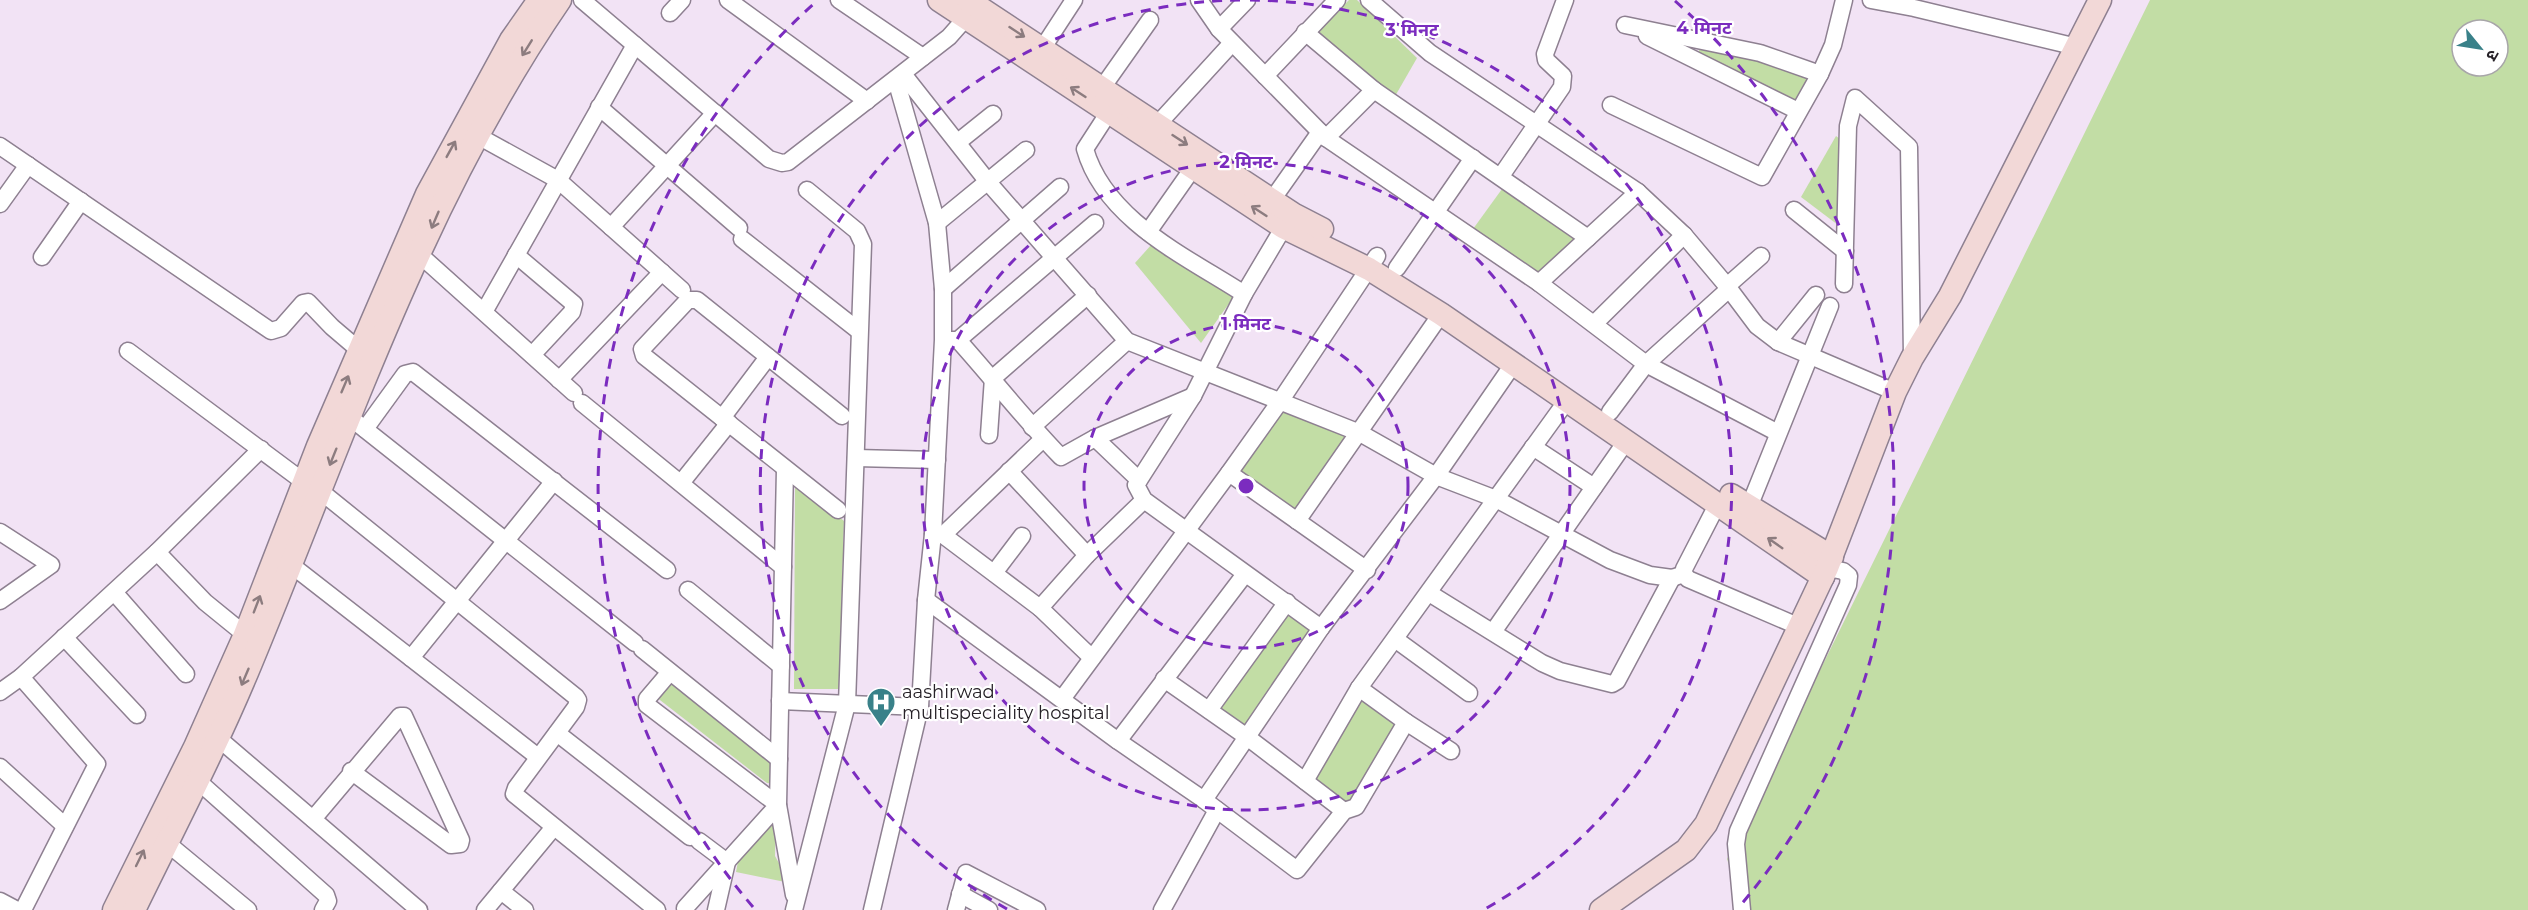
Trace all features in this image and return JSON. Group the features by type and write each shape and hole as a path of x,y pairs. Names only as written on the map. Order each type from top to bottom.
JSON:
{"street":[{"path":"132,909 218,738 251,640 312,486 359,350 427,194 511,40 539,0"},
{"path":"357,423 442,201 526,49 560,0"},
{"path":"582,0 769,159 782,163 788,162 900,77 973,6"},
{"path":"728,0 867,101"},
{"path":"839,0 923,57"},
{"path":"939,0 973,6 1042,49 1272,200 1288,220"},
{"path":"1042,49 1074,0"},
{"path":"1199,0 1219,29 1323,135 1539,283 1646,364 1778,433"},
{"path":"1219,29 1247,0"},
{"path":"1265,76 1337,0"},
{"path":"1369,0 1430,53 1638,192 1684,235 1757,326 1778,342 1895,393"},
{"path":"1501,176 1535,123 1558,95 1563,82 1563,76 1546,60 1545,54 1565,0"},
{"path":"1611,105 1762,177 1820,74 1833,45 1844,0"},
{"path":"1871,0 1913,4 2077,47"},
{"path":"1601,910 1686,850 1701,831 1827,567 1895,393 1912,358 1950,296 2100,0"},
{"path":"973,6 1108,112 1193,168 1373,263 1441,314 1718,503 1827,567 1843,571 1849,576 1738,831 1736,844 1742,910"},
{"path":"1102,88 1150,20"},
{"path":"1798,111 1625,25 1760,53 1820,74"},
{"path":"1305,32 1374,90 1588,238"},
{"path":"1157,125 1232,43"},
{"path":"484,312 635,45"},
{"path":"900,77 1127,341 1360,433 1436,476 1496,499 1610,560 1650,575 1678,576 1688,579 1800,627"},
{"path":"872,910 920,707 926,600 938,535 937,460 950,340 937,223 900,77"},
{"path":"1272,200 1323,135 1374,90"},
{"path":"1845,284 1848,126 1855,98 1909,147 1912,358"},
{"path":"599,107 740,233 860,331"},
{"path":"1108,112 1085,149 1096,177 1119,205 1148,232 1244,294"},
{"path":"611,227 715,113"},
{"path":"958,142 993,114"},
{"path":"478,136 558,180 682,290"},
{"path":"0,146 271,331 281,328 303,303 308,302 359,350"},
{"path":"937,223 1026,150"},
{"path":"1397,268 1473,158"},
{"path":"0,204 28,165"},
{"path":"1148,232 1193,168"},
{"path":"943,289 1060,187"},
{"path":"795,906 848,704 863,244 861,236 807,190"},
{"path":"1539,283 1638,192"},
{"path":"42,257 81,201"},
{"path":"1794,210 1845,251"},
{"path":"1288,220 1244,294 1192,396 1136,485 1144,500 1321,628"},
{"path":"950,340 1095,223"},
{"path":"1594,324 1684,235"},
{"path":"420,255 578,398 783,567"},
{"path":"516,255 574,304 572,312 531,355"},
{"path":"1610,412 1646,364 1761,256"},
{"path":"1373,263 1397,268 1572,390 1610,412 1749,507 1827,567"},
{"path":"1062,699 1187,532 1281,400 1373,263"},
{"path":"559,380 662,272"},
{"path":"989,435 993,378 1088,295"},
{"path":"1778,342 1816,295"},
{"path":"838,510 644,356 642,349 688,300 692,299 842,416"},
{"path":"1749,507 1830,306"},
{"path":"1297,521 1441,314"},
{"path":"950,340 993,378 1037,433 1060,457 1095,438 1192,396"},
{"path":"938,535 1009,471 1037,433 1127,341"},
{"path":"128,351 312,486 576,697 578,700 576,707 538,757 514,794 657,910"},
{"path":"681,483 768,357"},
{"path":"1162,910 1211,805 1247,737 1321,628 1436,476 1514,363"},
{"path":"132,909 195,747 290,564 312,486 357,423 405,374 410,371 668,570"},
{"path":"1305,781 1359,688 1568,399"},
{"path":"357,423 779,759"},
{"path":"1095,438 1139,480"},
{"path":"1493,632 1627,440"},
{"path":"1533,447 1594,487"},
{"path":"0,692 21,677 157,552 261,449"},
{"path":"856,458 937,460"},
{"path":"786,469 778,805 795,906"},
{"path":"1009,471 1086,555"},
{"path":"1229,473 1367,570"},
{"path":"411,658 554,482"},
{"path":"1040,608 1086,555 1144,500"},
{"path":"1429,593 1542,663 1560,671 1612,684 1617,681 1684,569 1718,503"},
{"path":"0,531 51,566 0,601"},
{"path":"938,535 1040,608 1092,658"},
{"path":"994,573 1022,537"},
{"path":"157,552 205,602 251,640"},
{"path":"290,564 538,757"},
{"path":"1118,741 1245,574"},
{"path":"688,590 781,666"},
{"path":"114,592 186,674"},
{"path":"926,600 1118,741 1211,805 1297,870 1344,811 1356,807 1406,722"},
{"path":"1209,711 1287,602"},
{"path":"64,637 137,715"},
{"path":"1395,639 1469,693"},
{"path":"670,672 648,699 647,705 778,805"},
{"path":"21,677 97,764 23,910"},
{"path":"1164,679 1247,737 1344,811"},
{"path":"1359,688 1451,751"},
{"path":"780,701 920,707"},
{"path":"313,819 351,771 400,716 404,716 461,840 460,844 452,845 351,771"},
{"path":"556,733 727,862"},
{"path":"218,738 419,910"},
{"path":"1,772 66,826"},
{"path":"198,781 326,896 328,901 323,910"},
{"path":"685,908 778,805"},
{"path":"485,910 554,827"},
{"path":"167,843 248,910"},
{"path":"716,910 727,862"},
{"path":"989,910 958,902 966,873 1037,910"},
{"path":"501,891 525,910"},
{"path":"0,901 17,910"}],"green space":[{"path":"1349,0 1357,0 1417,58 1394,98 1316,33"},
{"path":"2150,0 2528,0 2528,910 1744,910 1727,859"},
{"path":"1701,45 1810,75 1795,103 1697,56"},
{"path":"1836,136 1840,139 1838,225 1801,197"},
{"path":"1502,189 1577,239 1541,275 1473,229"},
{"path":"1152,244 1235,295 1201,343 1135,263"},
{"path":"1285,406 1349,435 1295,510 1239,471"},
{"path":"799,484 844,521 839,689 794,689 795,485"},
{"path":"1287,613 1311,632 1245,727 1221,709"},
{"path":"676,673 777,750 776,784 767,783 656,697"},
{"path":"1359,698 1399,727 1350,805 1311,779"},
{"path":"776,814 775,856 790,883 736,872 740,851"}],"place":[{"name":"aashirwad multispeciality hospital","path":"881,728"}]}
